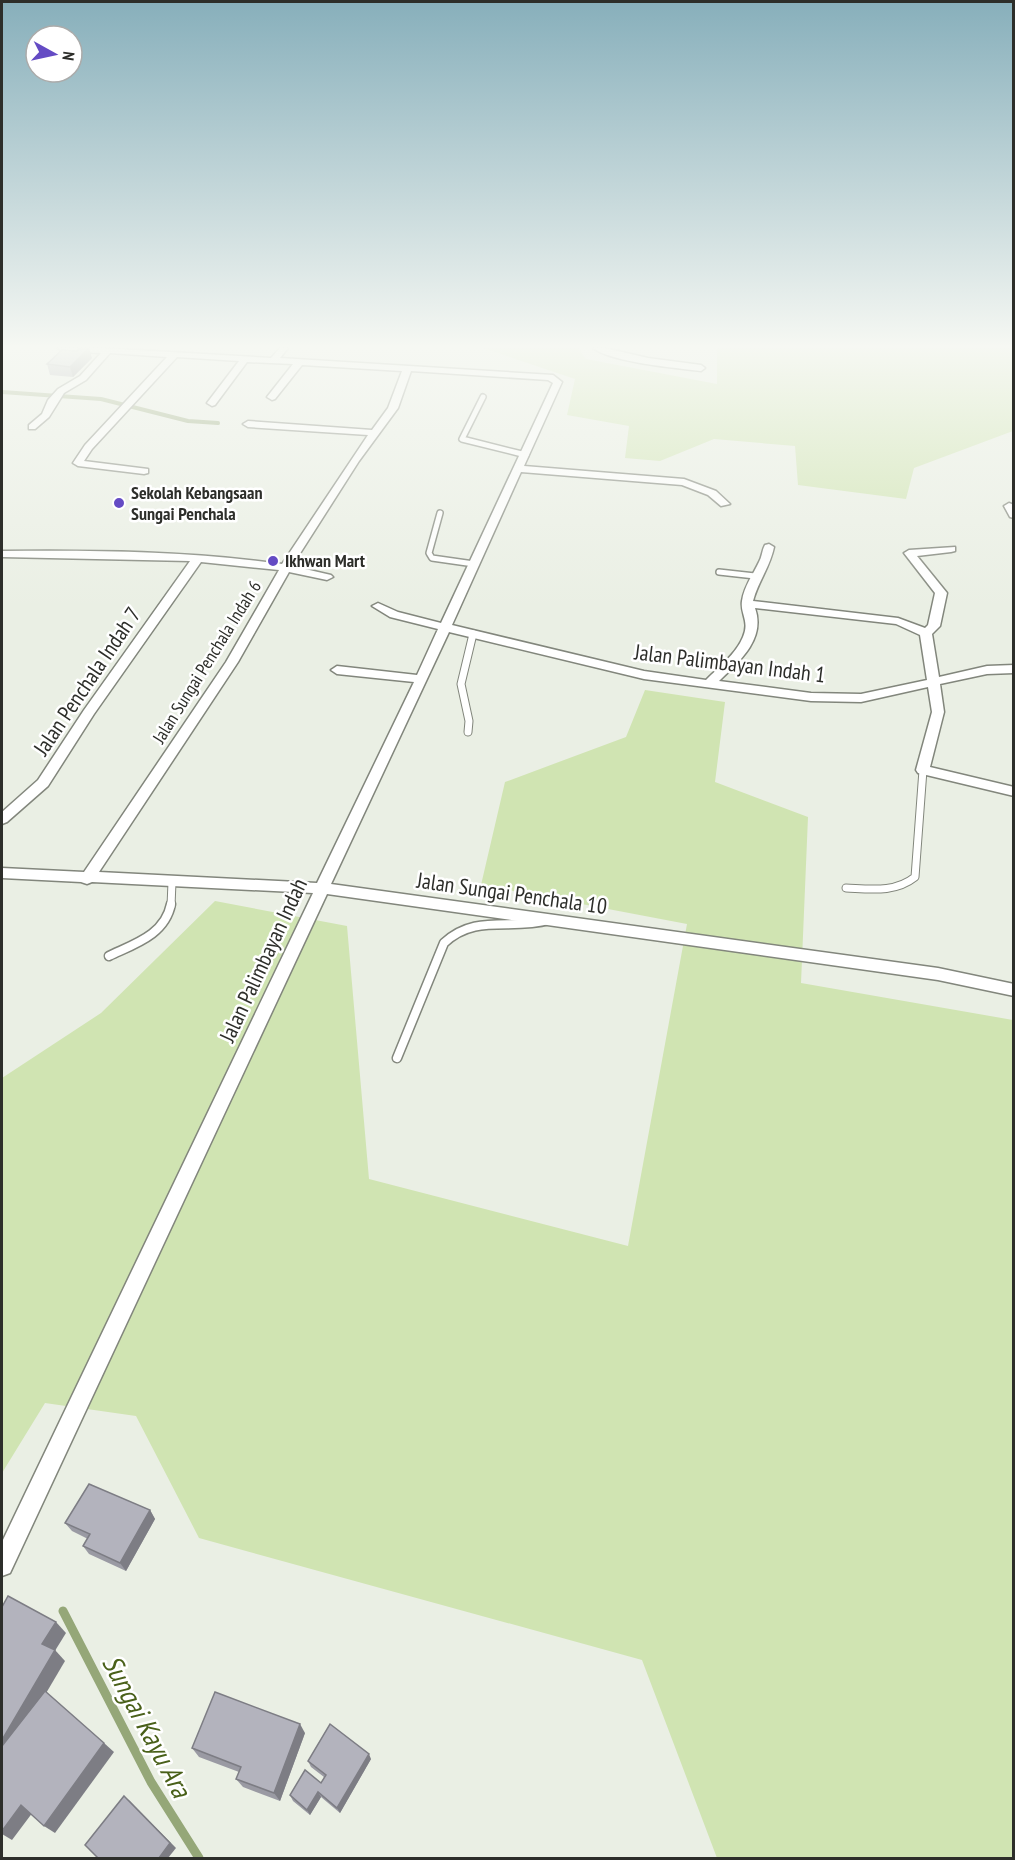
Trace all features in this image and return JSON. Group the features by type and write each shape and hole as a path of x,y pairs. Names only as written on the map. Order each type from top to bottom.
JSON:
{"street":[{"path":"99,435 78,463 144,471"},
{"name":"Jalan Sungai Penchala Indah 6","path":"87,879 232,662 287,567 373,435"},
{"name":"Jalan Palimbayan Indah","path":"2,1565 535,435"},
{"path":"519,469 684,482 712,493 725,504"},
{"path":"709,684 738,654 752,629 752,618 747,604 769,547"},
{"path":"926,633 934,626 941,593 909,553 951,549"},
{"path":"2,555 196,558 287,567 327,577"},
{"name":"Jalan Penchala Indah 7","path":"2,819 44,783 88,713 196,558"},
{"path":"747,604 898,621 926,633"},
{"path":"378,606 394,615 444,627"},
{"name":"Jalan Palimbayan Indah 1","path":"444,627 644,675 811,697 861,698 987,670 1014,669"},
{"path":"926,633 939,712 923,770 1014,792"},
{"path":"337,670 421,679"},
{"name":"Jalan Sungai Penchala 10","path":"2,873 87,879 322,888 938,974 1014,990"}],"lane":[{"path":"461,435 462,439 526,455"},
{"path":"440,513 429,553 432,558 474,564"},
{"path":"719,572 758,574"},
{"path":"468,732 471,723 461,692 461,678 473,634"},
{"path":"846,888 893,889 907,885 915,877 923,770"},
{"path":"109,956 157,932 166,923 174,902 172,882"},
{"path":"398,1058 444,943 452,933 464,927 479,924 534,926 550,920"}],"green space":[{"path":"628,435 1003,435 914,468 906,499 798,485 795,446 714,439 660,461 625,458"},
{"path":"645,690 725,702 715,782 808,817 801,983 1013,1020 1013,1858 717,1858 642,1660 199,1538 136,1416 45,1403 2,1473 2,1078 101,1013 215,901 347,926 369,1179 628,1246 687,924 481,885 505,782 626,737"}],"building":[{"path":"89,1484 150,1510 120,1563 83,1546 90,1534 65,1523"},
{"path":"8,1596 56,1622 42,1644 55,1650 2,1740 2,1607"},
{"path":"45,1691 104,1743 44,1826 21,1805 2,1831 2,1746"},
{"path":"215,1692 300,1724 274,1793 236,1779 241,1767 192,1748"},
{"path":"330,1724 369,1754 337,1808 318,1792 307,1810 290,1795 305,1770 321,1783 326,1775 308,1761"},
{"path":"124,1796 170,1843 159,1858 98,1858 85,1845"}],"waterway":[{"name":"Sungai Kayu Ara","path":"63,1611 151,1782 199,1858"}],"place":[{"name":"Sekolah Kebangsaan Sungai Penchala","path":"119,503"},
{"name":"Ikhwan Mart","path":"273,561"}]}
